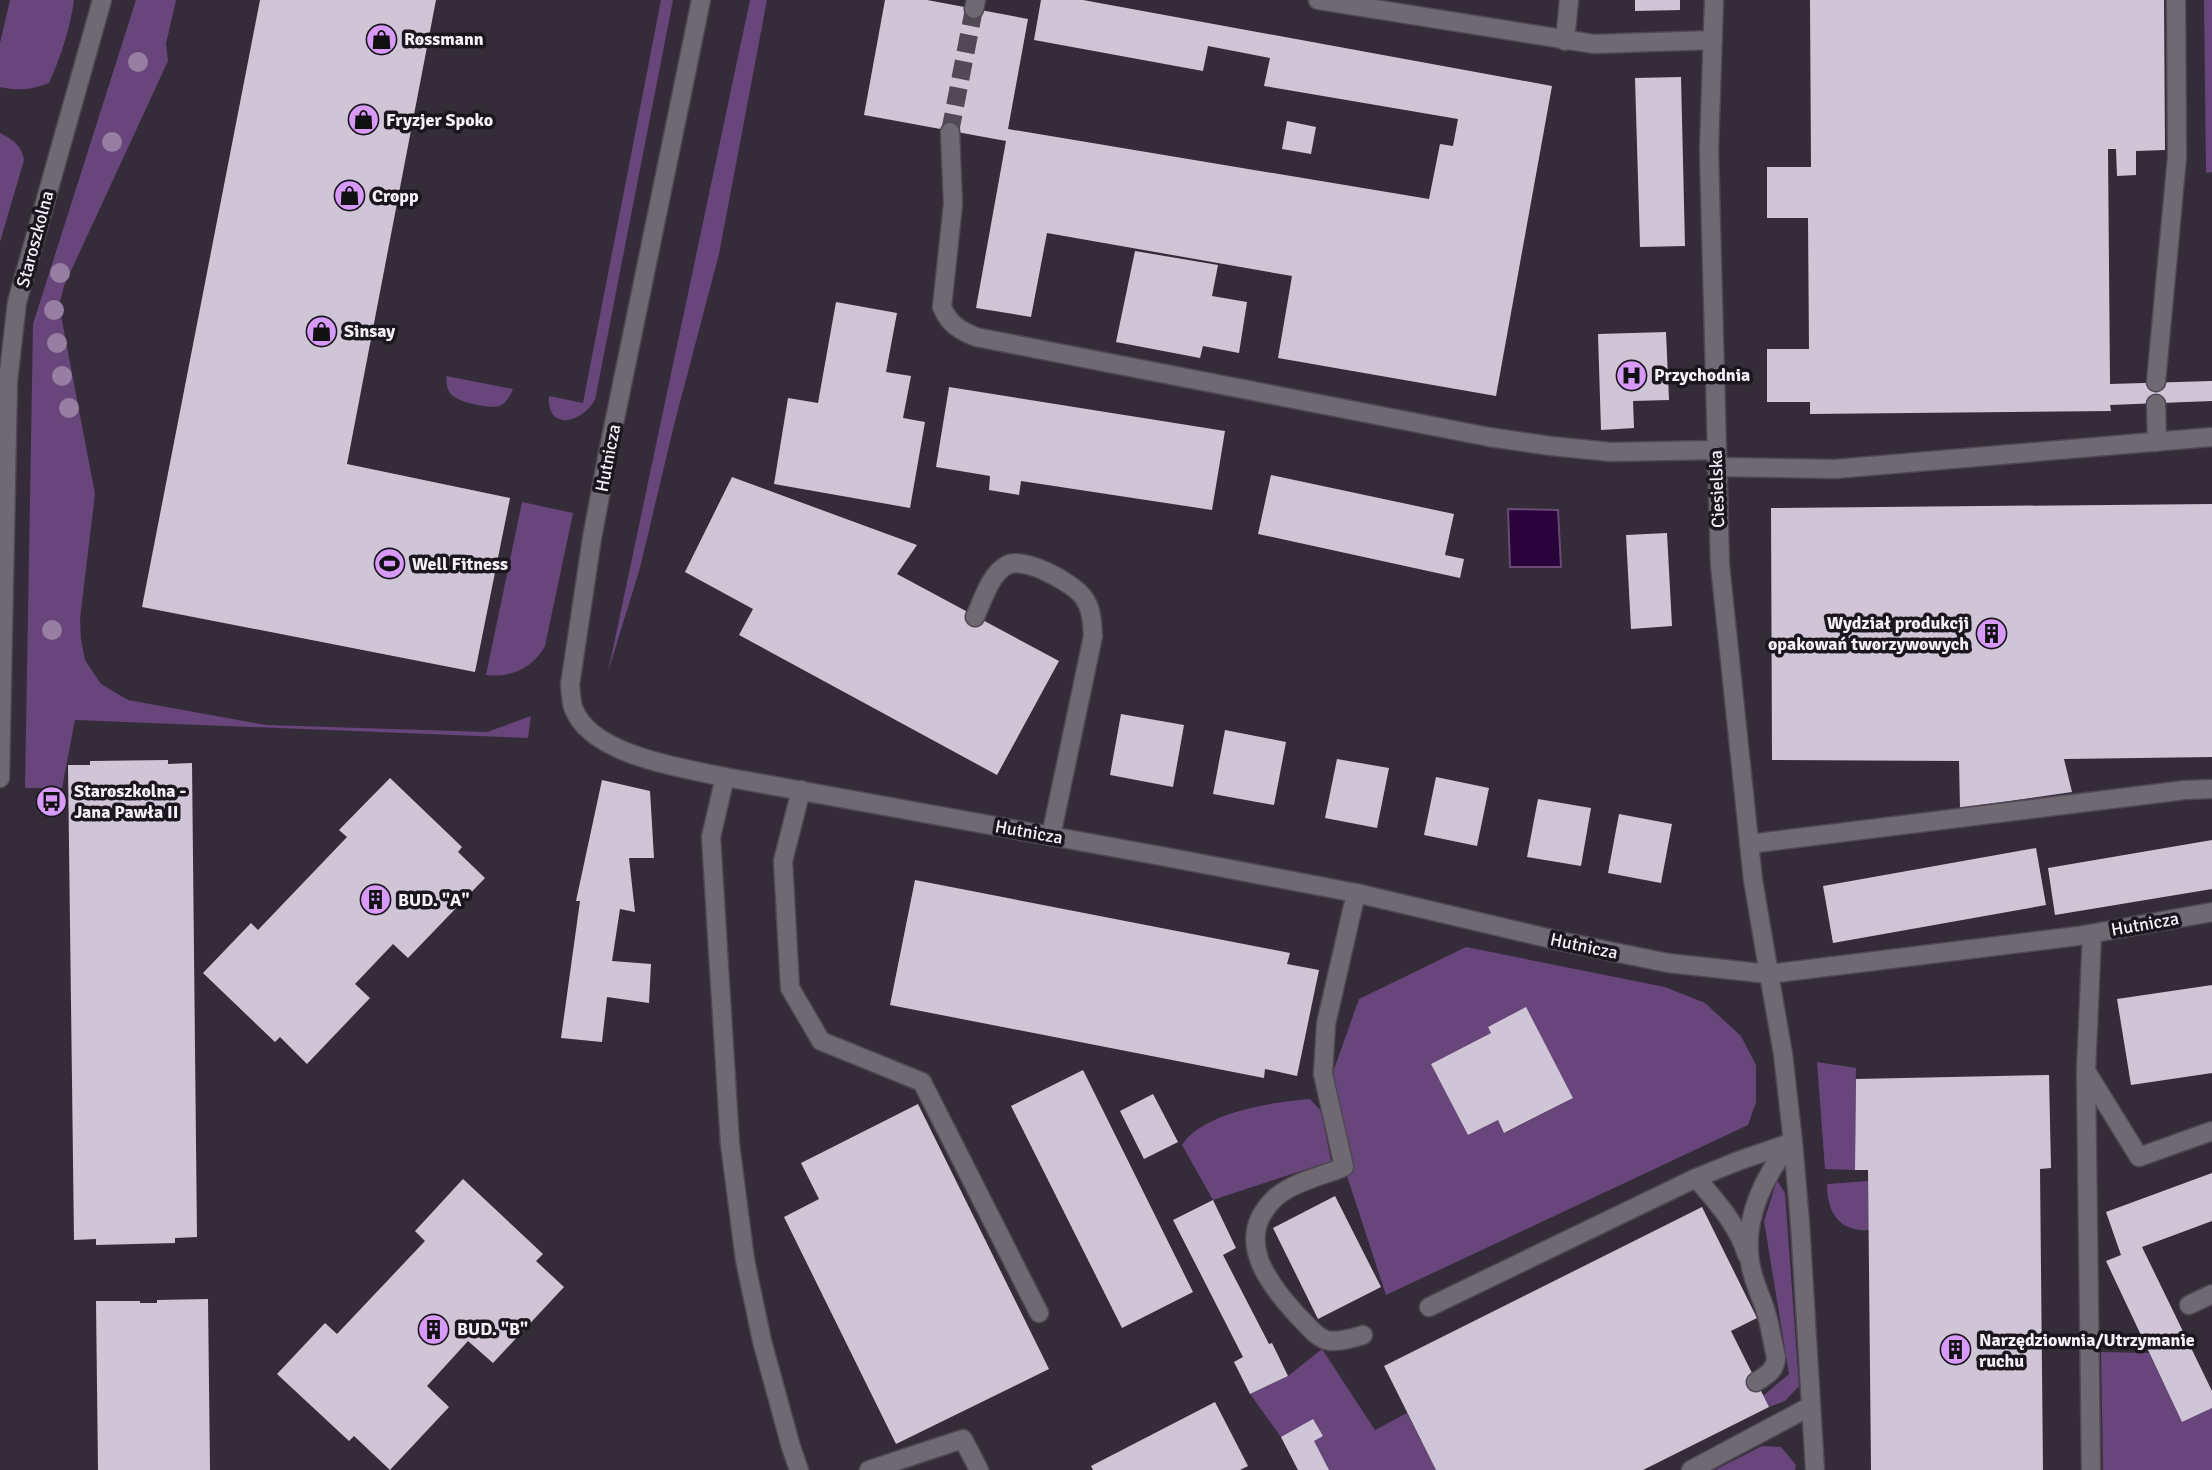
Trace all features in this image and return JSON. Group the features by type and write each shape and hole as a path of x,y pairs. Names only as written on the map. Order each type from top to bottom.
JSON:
{"street":[{"name":"Staroszkolna","path":"0,778 8,381 17,302 102,0"},
{"name":"Hutnicza","path":"701,0 608,453 570,685 573,708 585,725 617,748 655,763 1356,893 1560,941 1655,960 1769,974 2092,934 2212,912"},
{"path":"1318,0 1594,44 1713,40"},
{"path":"1566,41 1569,0"},
{"name":"Ciesielska","path":"1714,0 1709,151 1720,565 1753,880 1783,1054 1793,1142 1815,1470"},
{"path":"2156,382 2176,157 2175,0"},
{"path":"950,132 953,204 942,307 946,318 954,327 965,333 1538,444 1611,452 1835,469 2212,437"},
{"path":"2156,404 2157,442"},
{"path":"975,617 995,576 1006,566 1016,562 1027,564 1069,583 1084,598 1092,616 1093,635 1051,836"},
{"path":"724,777 711,836 730,1144 745,1259 762,1341 790,1447 799,1470"},
{"path":"1749,844 2171,791 2212,789"},
{"path":"801,790 783,861 790,988 821,1041 922,1082 1039,1313"},
{"path":"1356,893 1326,1024 1323,1074 1344,1167 1294,1186 1276,1198 1257,1222 1255,1245 1257,1256 1272,1285 1316,1334 1326,1340 1336,1341 1363,1335"},
{"path":"2091,1470 2086,1071 2092,934"},
{"path":"2086,1071 2139,1157 2212,1131"},
{"path":"1429,1307 1696,1178 1793,1142"},
{"path":"1750,1265 1748,1245 1760,1193 1774,1165 1793,1142"},
{"path":"1696,1178 1721,1208 1744,1245 1766,1313 1776,1363 1773,1369 1756,1382"},
{"path":"2189,1305 2212,1294"},
{"path":"1691,1470 1811,1406"},
{"path":"869,1470 963,1439 979,1470"}],"shaded area":[{"path":"10,0 74,0 64,42 49,83 24,89 0,87 0,43"},
{"path":"136,0 176,0 166,44 168,61 64,286 59,305 95,494 80,619 85,660 101,684 128,700 266,725 487,732 531,716 528,738 75,720 62,788 25,788 33,324"},
{"path":"661,0 673,0 595,400 581,415 573,419 558,419 550,407 549,396 583,403"},
{"path":"750,0 767,0 719,254 640,568 608,672"},
{"path":"2204,0 2212,0 2212,172 2206,173"},
{"path":"0,133 16,143 24,160 0,242"},
{"path":"446,376 513,389 501,405 480,406 453,396 448,389"},
{"path":"522,502 573,513 545,646 528,666 520,670 504,675 486,675"},
{"path":"1508,509 1558,510 1561,567 1510,567"},
{"path":"1466,947 1665,987 1705,1003 1741,1036 1756,1065 1756,1102 1748,1125 1386,1295 1344,1167 1333,1072 1359,999","holes":["1526,1008 1573,1098 1505,1133 1498,1120 1468,1135 1431,1064 1491,1033 1488,1027"]},
{"path":"1817,1062 1856,1068 1855,1170 1825,1169"},
{"path":"1310,1099 1321,1111 1331,1161 1213,1200 1182,1145 1192,1134 1206,1124 1240,1111"},
{"path":"1777,1180 1785,1193 1799,1386 1785,1401 1769,1407 1763,1396 1789,1374 1764,1221"},
{"path":"1868,1181 1869,1230 1858,1230 1836,1218 1829,1203 1827,1184"},
{"path":"1322,1349 1375,1430 1407,1413 1436,1470 1298,1470 1281,1437 1250,1394 1288,1376"},
{"path":"2101,1352 2149,1353 2182,1422 2212,1408 2212,1470 2103,1470"},
{"path":"1762,1446 1781,1447 1796,1465 1795,1470 1715,1470"}],"building":[{"path":"260,0 436,0 347,464 510,498 475,672 142,607"},
{"path":"885,0 927,0 1028,19 1008,129 1429,199 1440,144 1453,146 1458,119 1264,86 1270,58 1208,46 1203,71 1034,40 1041,0 1083,0 1552,86 1496,396 1278,358 1292,276 1047,233 1031,317 976,308 1006,141 864,115"},
{"path":"1635,0 1680,0 1680,10 1635,11"},
{"path":"1810,0 2164,0 2165,150 2136,151 2136,175 2117,176 2116,149 2108,149 2110,384 2212,381 2212,401 2110,405 2111,411 1810,414 1810,402 1767,402 1767,349 1809,349 1808,218 1767,218 1767,167 1811,167"},
{"path":"1681,77 1685,246 1640,247 1635,78"},
{"path":"1287,121 1316,127 1311,154 1282,149"},
{"path":"1135,251 1218,265 1212,296 1247,302 1239,353 1203,346 1200,358 1116,342"},
{"path":"836,302 897,313 886,372 911,376 903,418 925,422 910,508 774,484 788,398 818,403"},
{"path":"1666,332 1669,400 1633,401 1634,428 1601,430 1598,334"},
{"path":"949,387 1225,431 1212,510 1021,481 1019,495 989,490 990,476 936,467"},
{"path":"1271,475 1454,514 1445,555 1464,559 1460,578 1258,534"},
{"path":"732,477 917,545 897,574 1059,661 997,775 739,635 753,609 685,572"},
{"name":"Wydział produkcji opakowań tworzywowych","path":"2212,504 2212,757 2064,759 2072,792 1960,808 1959,761 1772,760 1771,508"},
{"path":"1667,533 1672,626 1631,629 1626,535"},
{"path":"1121,714 1184,725 1173,787 1110,775"},
{"path":"1225,730 1286,742 1274,805 1213,794"},
{"path":"1337,759 1389,768 1377,828 1325,818"},
{"path":"168,760 168,764 192,763 197,1237 175,1238 175,1243 96,1245 96,1239 74,1240 68,765 90,765 90,761"},
{"path":"1436,777 1489,788 1477,846 1424,835"},
{"name":"BUD. \"A\"","path":"390,778 462,847 458,852 485,878 408,958 393,944 355,984 370,998 307,1064 280,1037 275,1042 203,973 251,923 258,930 347,837 339,830"},
{"path":"602,780 650,791 654,858 629,858 635,912 620,909 612,961 651,964 649,1003 607,997 602,1042 561,1038 580,901 576,901"},
{"path":"1538,799 1591,808 1581,866 1527,857"},
{"path":"1619,814 1672,824 1661,883 1608,873"},
{"path":"2212,840 2212,889 2055,915 2048,868"},
{"path":"2036,848 2046,905 1833,943 1823,886"},
{"path":"915,880 1290,953 1287,964 1319,970 1297,1076 1265,1069 1264,1078 890,1005"},
{"path":"2212,985 2212,1073 2131,1085 2117,999"},
{"path":"1526,1007 1573,1098 1504,1133 1498,1120 1468,1135 1431,1064 1491,1033 1488,1027"},
{"path":"1083,1070 1193,1292 1122,1328 1011,1106"},
{"name":"Narzędziownia/Utrzymanie ruchu","path":"2049,1075 2051,1168 2040,1169 2043,1470 1871,1470 1868,1170 1855,1170 1856,1079"},
{"path":"1153,1094 1178,1142 1144,1159 1120,1111"},
{"path":"918,1104 1049,1369 896,1444 784,1217 819,1199 801,1163"},
{"path":"2212,1173 2212,1221 2142,1247 2212,1391 2212,1408 2182,1422 2106,1261 2121,1255 2106,1212"},
{"name":"BUD. \"B\"","path":"463,1179 543,1254 536,1261 564,1287 493,1363 468,1341 427,1386 449,1407 390,1470 354,1436 349,1441 277,1374 325,1323 337,1334 425,1241 415,1231"},
{"path":"1335,1196 1381,1287 1318,1319 1273,1228"},
{"path":"1213,1200 1236,1248 1223,1255 1288,1376 1250,1394 1234,1362 1243,1357 1173,1220"},
{"path":"1702,1207 1757,1318 1731,1331 1769,1407 1643,1470 1436,1470 1384,1366"},
{"path":"208,1299 210,1470 98,1470 96,1301 157,1303 157,1300"},
{"path":"1215,1402 1248,1466 1240,1470 1093,1470 1091,1466"},
{"path":"1313,1419 1323,1436 1314,1441 1329,1470 1298,1470 1281,1437"}],"tunnel":[{"path":"950,132 974,9"}],"place":[{"name":"Rossmann","path":"381,39"},
{"name":"Fryzjer Spoko","path":"363,120"},
{"name":"Cropp","path":"349,196"},
{"name":"Sinsay","path":"321,331"},
{"name":"Przychodnia","path":"1631,375"},
{"name":"Well Fitness","path":"389,564"},
{"name":"Wydział produkcji opakowań tworzywowych","path":"1992,633"},
{"name":"Staroszkolna - Jana Pawła II","path":"51,801"},
{"name":"BUD. \"A\"","path":"375,900"},
{"name":"BUD. \"B\"","path":"434,1329"},
{"name":"Narzędziownia/Utrzymanie ruchu","path":"1956,1350"}]}
